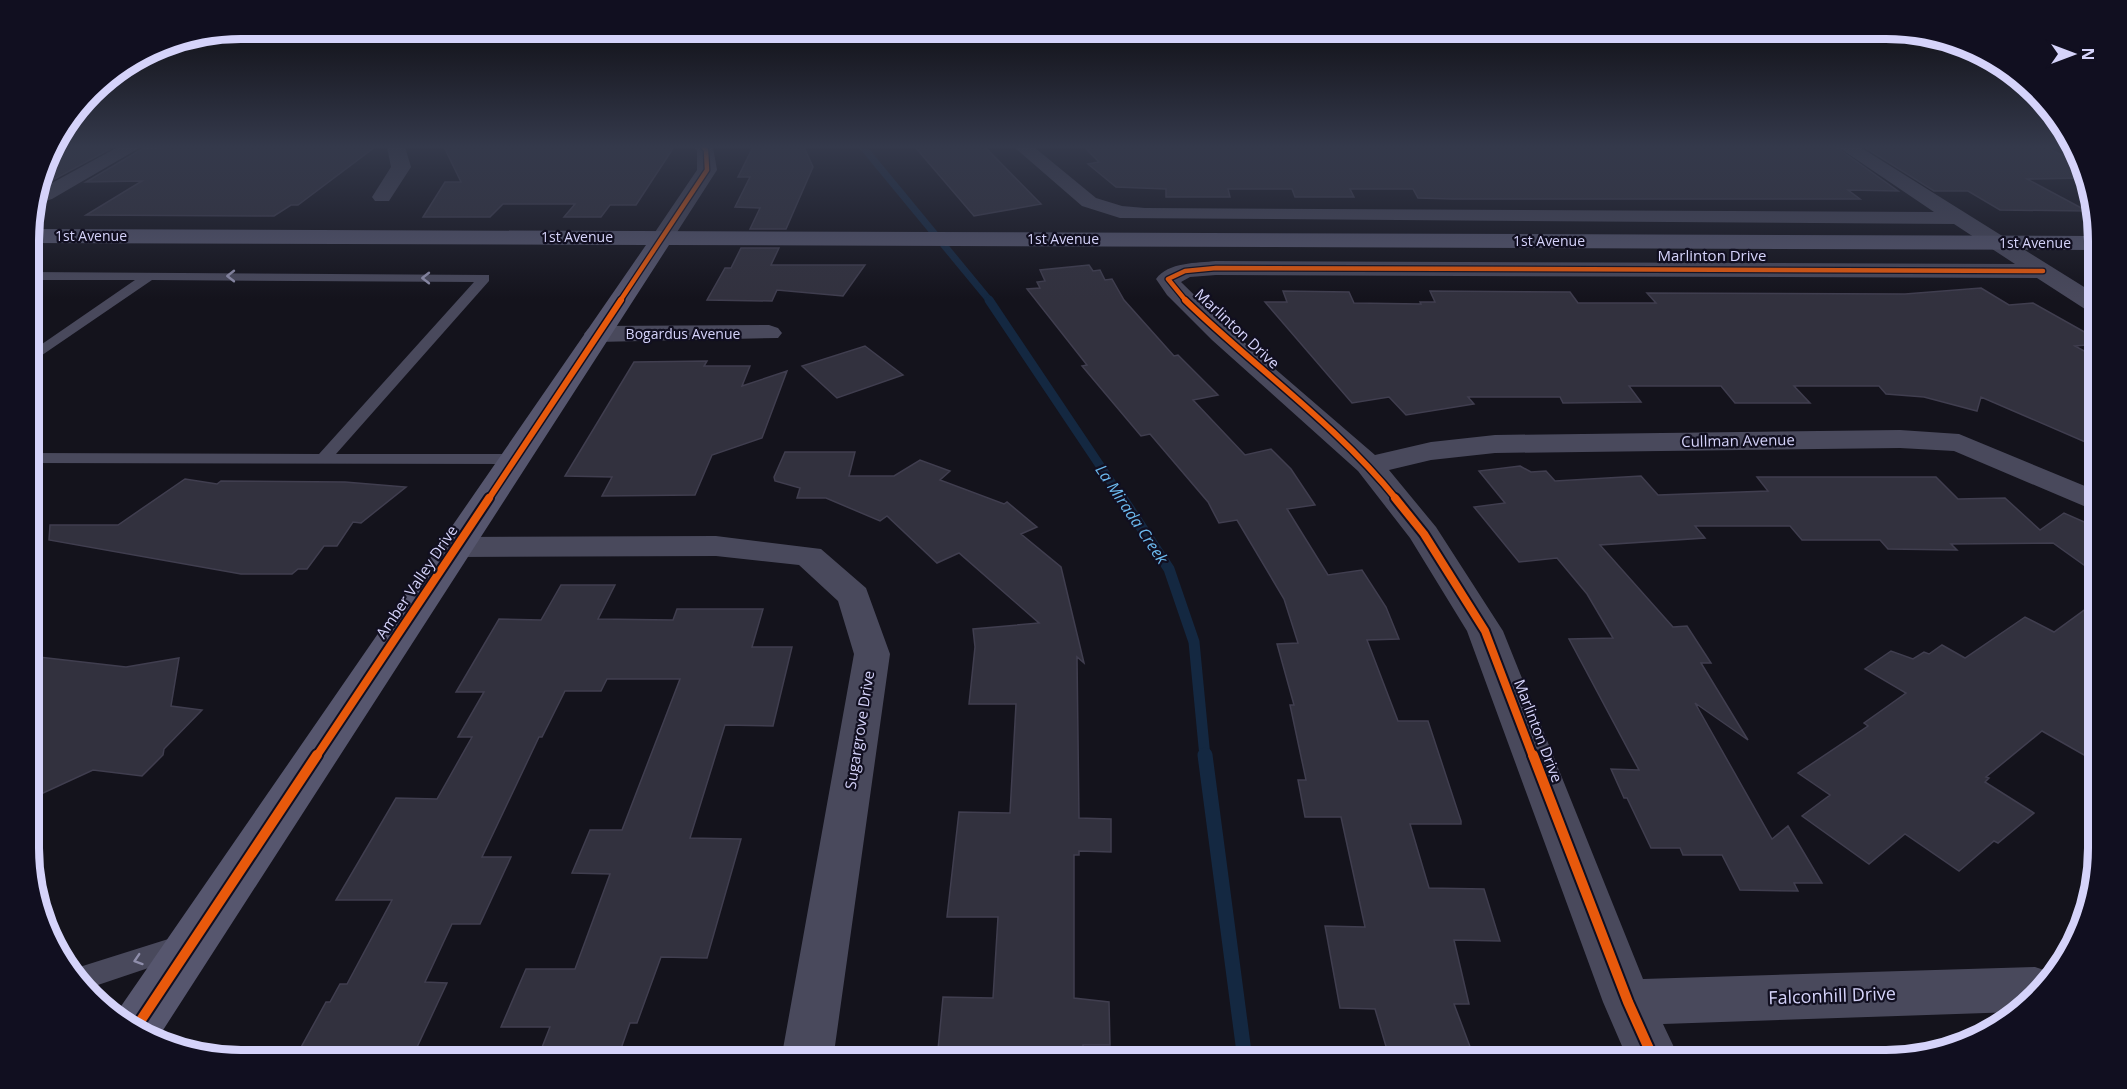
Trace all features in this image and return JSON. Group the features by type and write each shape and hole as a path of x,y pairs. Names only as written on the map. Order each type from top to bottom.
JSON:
{"main road":[{"name":"1st Avenue","path":"39,236 2088,243"},
{"name":"Amber Valley Drive","path":"140,1022 662,238"}],"street":[{"name":"Amber Valley Drive","path":"662,238 689,198"},
{"path":"1084,198 1089,202 1120,212 1145,214 1959,218"},
{"path":"1927,198 2088,300"},
{"name":"Marlinton Drive","path":"1650,1050 1628,1002 1485,631 1424,534 1369,465 1221,335 1175,290 1168,279 1185,271 1216,268 2043,272"},
{"name":"Bogardus Avenue","path":"597,334 769,333"},
{"name":"Cullman Avenue","path":"1369,465 1431,451 1495,444 1900,439 1959,443 2088,499"},
{"name":"Sugargrove Drive","path":"457,547 716,546 809,556 854,596 872,654 809,1050"},
{"name":"Falconhill Drive","path":"1628,1002 2030,989"}],"lane":[{"path":"39,276 484,278 323,459"},
{"path":"39,353 150,276"},
{"path":"39,458 514,459"},
{"path":"86,977 194,941"}],"building":[{"path":"114,198 308,198 274,216 86,215"},
{"path":"435,198 641,198 636,205 610,205 601,217 564,217 575,204 503,204 490,217 423,217"},
{"path":"740,198 800,198 786,229 750,229 760,208 735,207"},
{"path":"958,198 1035,198 1041,204 974,216"},
{"path":"1418,198 1858,198 1860,199 1452,199"},
{"path":"1979,198 2062,198 2085,211 2000,210"},
{"path":"741,248 779,248 771,265 865,265 843,296 777,290 772,301 707,300 725,268 731,268"},
{"path":"1089,265 1093,271 1100,270 1105,280 1112,279 1124,300 1174,356 1178,355 1218,395 1193,400 1245,455 1271,449 1291,469 1315,505 1287,509 1328,575 1362,570 1386,607 1399,639 1367,640 1398,721 1428,721 1461,821 1461,824 1410,824 1429,888 1484,889 1500,941 1454,940 1469,1004 1454,1004 1471,1050 1387,1050 1375,1009 1340,1008 1325,926 1365,927 1341,817 1305,817 1298,780 1306,780 1290,705 1294,705 1277,644 1298,643 1284,599 1237,520 1219,523 1208,502 1150,434 1141,436 1082,366 1087,365 1027,289 1040,288 1037,282 1045,281 1040,270"},
{"path":"1981,288 2009,305 2033,303 2088,334 2088,345 2075,346 2088,353 2088,443 1981,397 1977,411 1924,397 1886,394 1879,386 1794,386 1810,403 1735,403 1721,386 1629,386 1641,402 1563,403 1560,397 1468,397 1474,404 1406,415 1389,397 1352,403 1265,302 1287,302 1283,291 1349,292 1354,303 1421,304 1420,302 1435,302 1430,291 1570,292 1578,303 1656,303 1647,293 1905,294"},
{"path":"865,346 903,375 837,398 802,366"},
{"path":"707,361 704,366 750,366 742,386 787,371 762,438 712,455 695,495 602,496 612,477 565,476 634,362"},
{"path":"785,452 855,452 849,476 894,476 920,460 950,471 940,480 1004,504 1007,502 1037,527 1021,534 1061,567 1084,663 1077,657 1079,818 1111,819 1111,852 1079,851 1079,855 1074,855 1074,998 1109,1002 1110,1045 1083,1045 1083,1050 938,1050 943,997 993,998 998,917 947,917 959,812 1010,813 1016,704 969,704 975,647 973,629 1039,623 959,553 937,563 887,516 880,521 826,498 797,498 800,488 775,481 774,477"},
{"path":"1520,466 1531,472 1546,471 1555,481 1641,476 1658,495 1768,491 1757,477 1936,477 1958,499 2005,498 2040,530 2064,513 2088,524 2088,568 2053,543 1951,544 1957,550 1888,549 1880,540 1802,540 1790,526 1695,526 1705,538 1600,545 1673,627 1687,626 1711,663 1701,663 1748,740 1695,703 1772,839 1788,826 1822,883 1794,883 1798,891 1740,890 1722,855 1683,855 1680,848 1651,848 1611,769 1639,770 1569,639 1613,638 1587,594 1557,558 1519,562 1474,507 1505,503 1479,471"},
{"path":"185,479 217,484 221,481 345,482 406,487 361,523 353,522 337,546 324,546 307,569 298,569 292,574 241,574 49,540 50,525 118,525"},
{"path":"561,585 615,585 598,619 673,620 677,609 763,609 752,647 792,647 773,726 725,725 690,838 741,839 707,958 661,957 637,1023 630,1023 621,1050 541,1050 550,1027 501,1027 526,969 575,969 610,874 572,873 590,830 622,830 680,679 607,679 601,691 565,691 542,737 539,737 482,857 511,857 480,924 452,924 425,982 447,983 416,1050 300,1050 326,1002 330,1002 340,984 347,984 392,900 336,900 396,798 437,799 472,737 458,737 484,692 456,692 499,619 541,620"},
{"path":"2088,607 2088,757 2042,731 1986,777 1989,778 1985,782 2034,813 1998,843 1994,841 1959,871 1905,834 1869,864 1802,816 1830,795 1798,773 1868,726 1864,723 1906,693 1865,669 1891,651 1913,659 1924,652 1929,654 1942,645 1965,658 2025,617 2054,632"},
{"path":"39,657 126,667 179,658 171,706 202,710 164,749 163,755 142,776 93,770 39,795"}],"waterway":[{"name":"La Mirada Creek","path":"905,198 990,301"},
{"name":"La Mirada Creek","path":"989,300 1123,500"},
{"name":"La Mirada Creek","path":"1122,498 1169,569 1194,642 1205,757"},
{"name":"La Mirada Creek","path":"1205,755 1244,1050"}],"cycle path":[{"path":"140,1022 688,198"},
{"path":"1650,1050 1628,1002 1485,631 1424,534 1369,465 1221,335 1175,290 1168,279 1185,271 1216,268 2043,271"}]}
